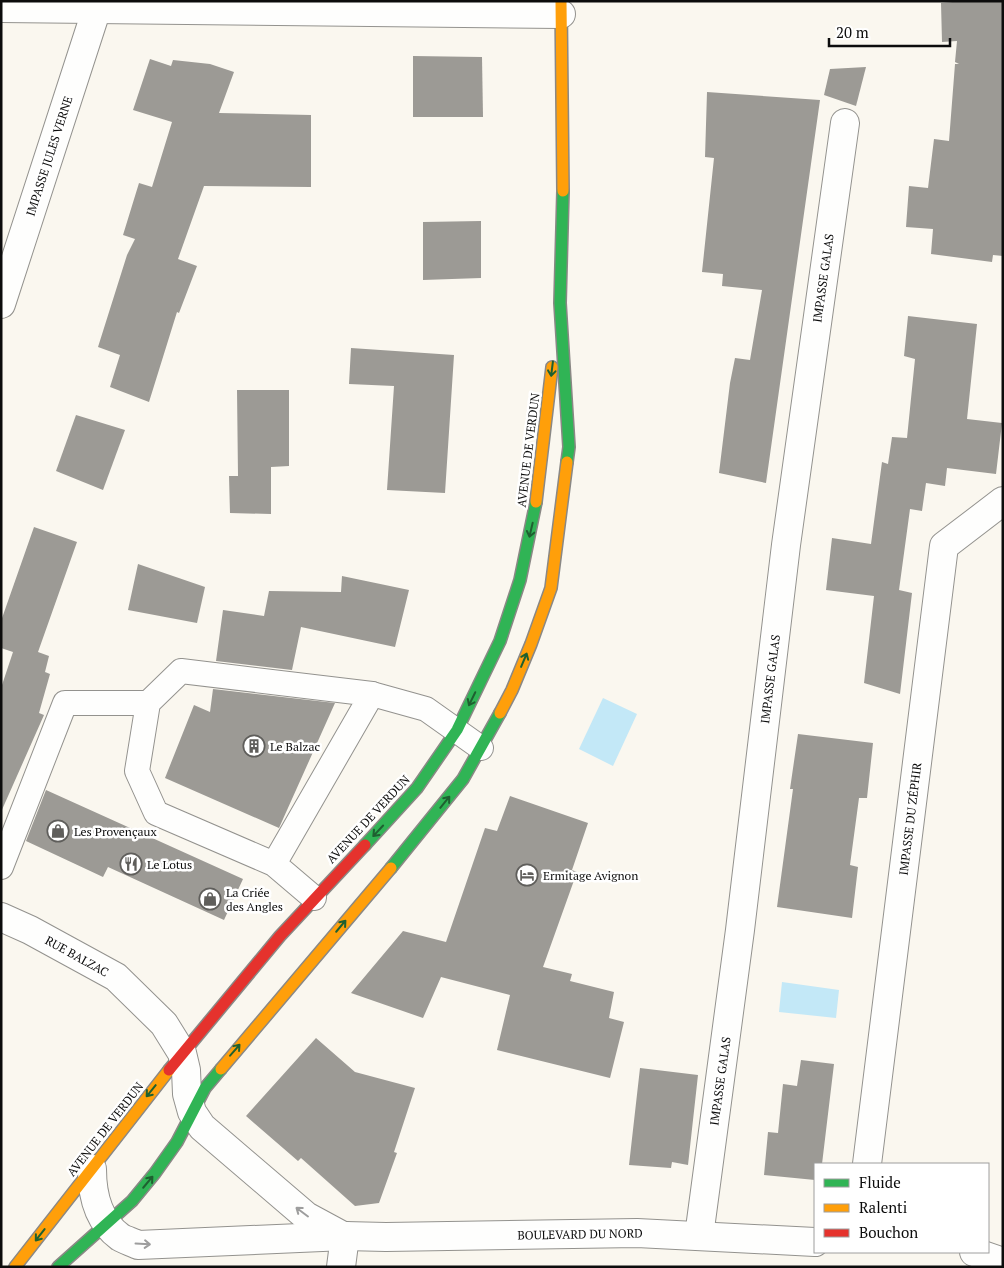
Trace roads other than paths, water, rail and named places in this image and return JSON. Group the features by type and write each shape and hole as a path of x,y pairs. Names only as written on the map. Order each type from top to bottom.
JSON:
{"main road":[{"name":"AVENUE DE VERDUN","path":"58,1267 132,1201 155,1173 176,1142 205,1088 214,1076 424,829 463,779 512,690 531,644 550,588 561,519 569,447 560,303 563,170 561,8"},
{"name":"AVENUE DE VERDUN","path":"15,1267 182,1053 280,936 417,788 457,730 500,641 520,580 534,516 560,303"}],"street":[{"path":"1,8 97,5 561,8"},
{"name":"IMPASSE JULES VERNE","path":"1,304 97,5"},
{"name":"IMPASSE GALAS","path":"699,1236 742,920 786,544 845,123"},
{"name":"IMPASSE DU ZÉPHIR","path":"867,1163 944,546 1003,501"},
{"name":"RUE BALZAC","path":"1,917 30,930 116,977 164,1024 182,1053"},
{"name":"BOULEVARD DU NORD","path":"182,1053 186,1070 187,1094 192,1112 202,1127 306,1216 344,1236"},
{"name":"BOULEVARD DU NORD","path":"92,1169 92,1184 96,1204 107,1224 120,1237 138,1245 344,1236 637,1233 814,1242"},
{"path":"341,1267 344,1236"},
{"path":"989,1245 1003,1241"},
{"path":"977,1253 1003,1262"}],"lane":[{"path":"314,898 274,864 156,812 137,771 148,703 181,671 372,694 426,709 481,748"},
{"path":"274,864 372,694"},
{"path":"1,867 64,703 148,703"}],"water":[{"path":"603,698 637,714 613,766 579,749"},
{"path":"782,982 839,990 836,1018 779,1012"}],"place":[{"name":"Le Balzac","path":"254,746"},
{"name":"Les Provençaux","path":"58,831"},
{"name":"Le Lotus","path":"131,864"},
{"name":"Ermitage Avignon","path":"527,875"},
{"name":"La Criée des Angles","path":"210,899"}]}
